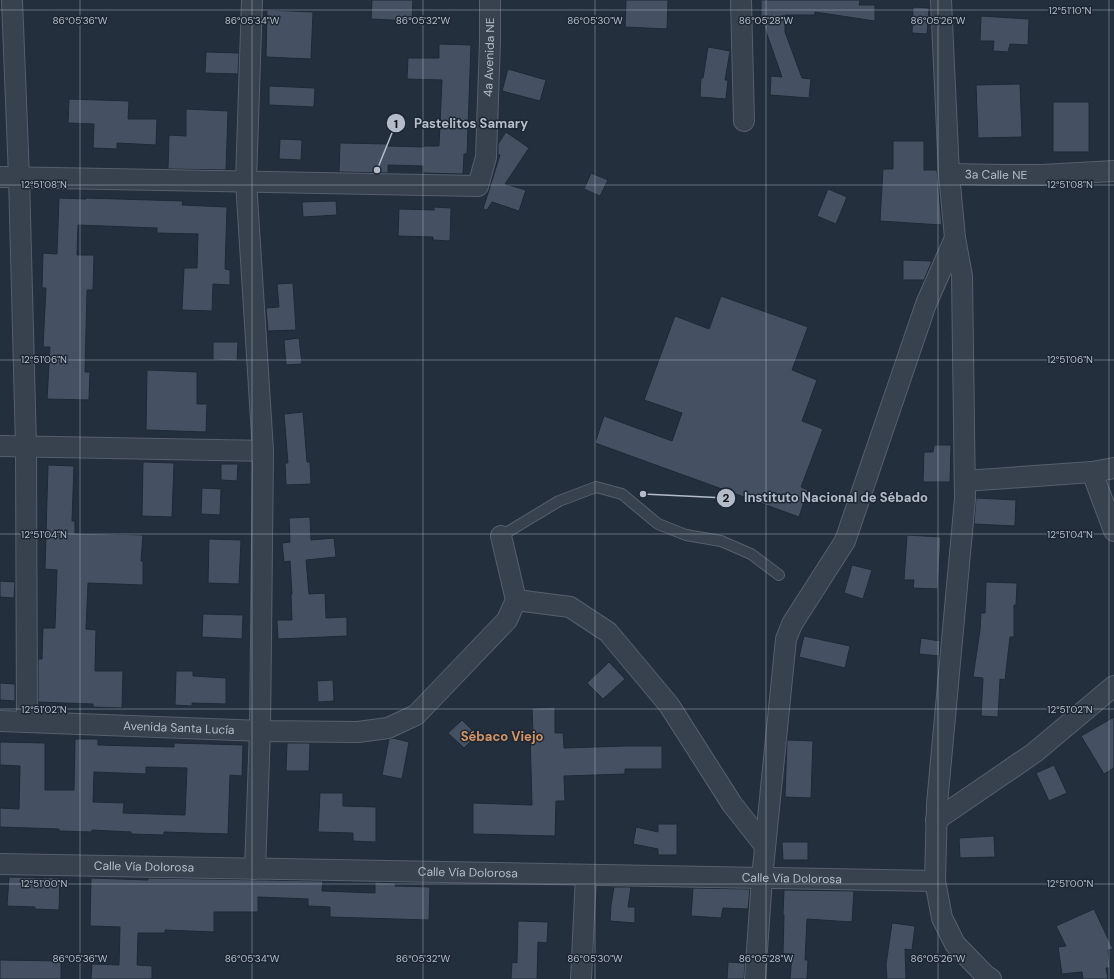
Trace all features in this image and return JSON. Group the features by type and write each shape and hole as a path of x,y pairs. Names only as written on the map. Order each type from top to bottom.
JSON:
{"street":[{"path":"12,0 10,177 26,446 27,722"},
{"path":"252,0 246,181 263,451 260,731 255,869"},
{"name":"4a Avenida NE","path":"246,181 478,186 486,157 490,0"},
{"path":"741,0 744,121"},
{"path":"942,0 949,174 955,238 962,276 965,499 937,804 935,881 942,918 955,944 985,975 991,979"},
{"name":"3a Calle NE","path":"949,174 1005,176 1114,171"},
{"path":"10,177 246,181"},
{"path":"755,979 762,878 786,639 792,624 845,541 926,304 955,238"},
{"path":"0,446 263,451"},
{"path":"965,481 1092,472 1114,468"},
{"path":"1092,472 1114,531"},
{"path":"501,536 516,600 570,607 608,632 669,705 732,804 765,846"},
{"name":"Avenida Santa Lucía","path":"0,721 260,731 358,732 388,728 416,714 507,620 516,600"},
{"path":"936,820 1034,753 1114,686"},
{"name":"Calle Vía Dolorosa","path":"0,864 935,881"},
{"path":"581,979 586,875"}],"lane":[{"path":"501,536 558,501 596,487 622,494 658,524 686,535 722,541 751,554 779,575"}],"building":[{"path":"372,0 413,0 412,21 371,19"},
{"path":"626,0 668,0 667,29 625,27"},
{"path":"761,0 860,0 859,5 875,5 875,21 815,12 815,15 785,15 785,32 802,78 811,79 809,98 770,95 771,76 782,77 763,23 761,22"},
{"path":"913,7 929,8 927,34 912,33"},
{"path":"267,10 313,12 311,59 266,57"},
{"path":"981,16 1029,19 1028,45 1010,44 1008,52 993,51 994,41 980,41"},
{"path":"439,44 471,45 467,154 464,154 463,174 423,173 423,166 388,165 388,173 339,172 340,143 388,144 388,146 439,146 442,80 407,79 408,58 439,58"},
{"path":"708,47 730,51 725,80 728,80 726,99 700,97 701,78 703,78"},
{"path":"206,52 239,53 238,74 205,73"},
{"path":"508,69 546,80 540,101 502,91"},
{"path":"1020,84 1022,137 978,138 976,85"},
{"path":"269,86 315,88 314,107 269,105"},
{"path":"69,99 129,101 128,119 157,119 156,145 117,143 117,149 93,148 94,124 68,123"},
{"path":"1053,102 1089,102 1089,152 1053,152"},
{"path":"186,109 228,111 226,170 168,169 169,135 186,136"},
{"path":"506,132 529,148 505,184 526,190 519,211 492,202 487,210 483,209 500,155 498,155 498,144"},
{"path":"280,139 302,140 301,160 279,159"},
{"path":"893,141 924,141 924,170 937,170 942,225 880,221 883,169 893,169"},
{"path":"591,173 608,180 600,196 584,189"},
{"path":"828,189 847,197 836,224 817,216"},
{"path":"59,198 183,201 182,205 227,207 225,269 230,270 230,285 213,284 212,311 182,310 184,268 197,268 198,234 157,233 157,228 78,225 77,255 94,255 93,290 87,290 85,372 90,372 89,400 47,399 50,347 43,347 46,288 42,288 43,253 57,254"},
{"path":"336,201 337,215 303,217 302,202"},
{"path":"434,207 451,208 450,241 433,240 433,237 398,236 399,209 434,210"},
{"path":"903,260 932,261 924,280 903,280"},
{"path":"293,283 296,330 268,331 266,308 279,307 277,284"},
{"path":"721,296 808,327 792,370 817,380 802,421 823,429 801,487 808,490 799,517 595,443 604,416 672,441 682,413 644,400 675,316 709,329"},
{"path":"299,338 302,364 286,365 284,340"},
{"path":"213,342 238,342 237,361 213,360"},
{"path":"147,370 197,372 197,404 207,404 206,432 146,430"},
{"path":"303,412 307,462 310,462 311,484 286,485 285,463 288,463 284,414"},
{"path":"934,445 951,445 950,482 923,482 924,452 933,452"},
{"path":"143,462 174,463 172,517 142,516"},
{"path":"221,464 238,464 237,481 221,480"},
{"path":"48,465 74,466 72,521 75,521 75,533 143,535 141,561 143,561 143,585 88,583 86,629 96,630 95,671 123,671 122,708 93,707 93,704 38,702 38,659 42,659 43,628 55,628 57,570 45,569"},
{"path":"202,488 221,489 220,515 201,514"},
{"path":"976,498 1016,500 1015,526 974,524"},
{"path":"310,517 311,540 334,538 336,557 306,560 309,594 325,593 326,618 347,617 347,636 278,639 277,620 292,620 290,561 284,562 282,543 290,542 289,518"},
{"path":"907,535 941,537 938,589 913,588 914,580 904,580"},
{"path":"209,539 241,540 239,584 208,583"},
{"path":"852,565 872,570 863,599 844,593"},
{"path":"0,581 15,582 14,598 0,597"},
{"path":"986,582 1017,583 1016,605 1014,605 1014,637 1010,637 1005,680 1000,679 998,717 981,716 983,678 973,677 981,613 985,613"},
{"path":"203,614 243,615 242,639 202,637"},
{"path":"804,636 850,646 845,668 799,657"},
{"path":"921,638 940,641 939,656 919,654"},
{"path":"609,662 625,679 603,699 587,683"},
{"path":"176,671 193,671 193,676 226,678 226,704 192,703 192,706 175,705"},
{"path":"333,680 334,701 318,702 317,681"},
{"path":"0,683 15,684 15,701 0,700"},
{"path":"555,707 555,733 563,733 564,748 662,746 662,769 625,769 625,774 564,776 565,801 556,801 555,836 473,834 473,803 532,805 530,734 533,734 532,708"},
{"path":"1114,717 1114,768 1104,774 1081,736"},
{"path":"462,720 477,735 464,748 448,733"},
{"path":"393,738 409,742 402,779 382,775 389,739"},
{"path":"75,739 98,739 98,745 174,747 174,743 243,745 242,776 230,775 228,834 164,832 164,835 131,834 131,832 92,830 92,832 59,831 59,829 0,827 0,808 19,809 20,766 0,765 0,742 45,743 45,790 74,790","holes":["146,767 187,768 185,815 123,813 124,803 93,802 94,772 146,774"]},
{"path":"787,740 813,741 811,798 785,797"},
{"path":"287,743 310,743 309,771 286,771"},
{"path":"1054,765 1067,793 1049,801 1036,773"},
{"path":"320,793 343,793 343,806 376,807 376,842 353,841 353,833 318,832"},
{"path":"658,824 677,824 677,855 658,855 658,849 633,844 636,827 658,832"},
{"path":"994,836 995,857 960,858 959,838"},
{"path":"782,842 808,842 808,860 783,860"},
{"path":"9,877 60,878 59,910 7,906"},
{"path":"91,878 148,880 148,878 323,881 322,891 375,893 375,882 396,883 395,886 430,887 429,920 330,917 330,907 308,906 308,899 258,897 258,912 214,912 214,932 165,930 165,933 138,933 137,965 152,966 152,979 91,979 92,964 119,965 120,927 90,926"},
{"path":"614,887 631,887 628,907 635,907 635,923 610,921"},
{"path":"693,888 750,889 748,909 723,908 721,918 691,916"},
{"path":"784,890 854,891 852,922 807,919 805,960 808,960 807,979 790,979 792,954 783,954"},
{"path":"1094,909 1113,949 1108,950 1110,968 1106,968 1108,979 1083,979 1082,972 1062,974 1058,947 1066,946 1056,926"},
{"path":"518,921 548,922 547,943 538,942 537,979 511,979 512,962 517,963"},
{"path":"892,923 915,926 912,950 905,949 906,979 887,979 886,965"},
{"path":"0,960 61,961 61,979 0,979"},
{"path":"728,962 745,963 744,979 727,979"}],"place":[{"name":"Pastelitos Samary","path":"377,170"},
{"name":"Instituto Nacional de Sébado","path":"643,494"}],"district":[{"name":"Sébaco Viejo","path":"502,736"}]}
